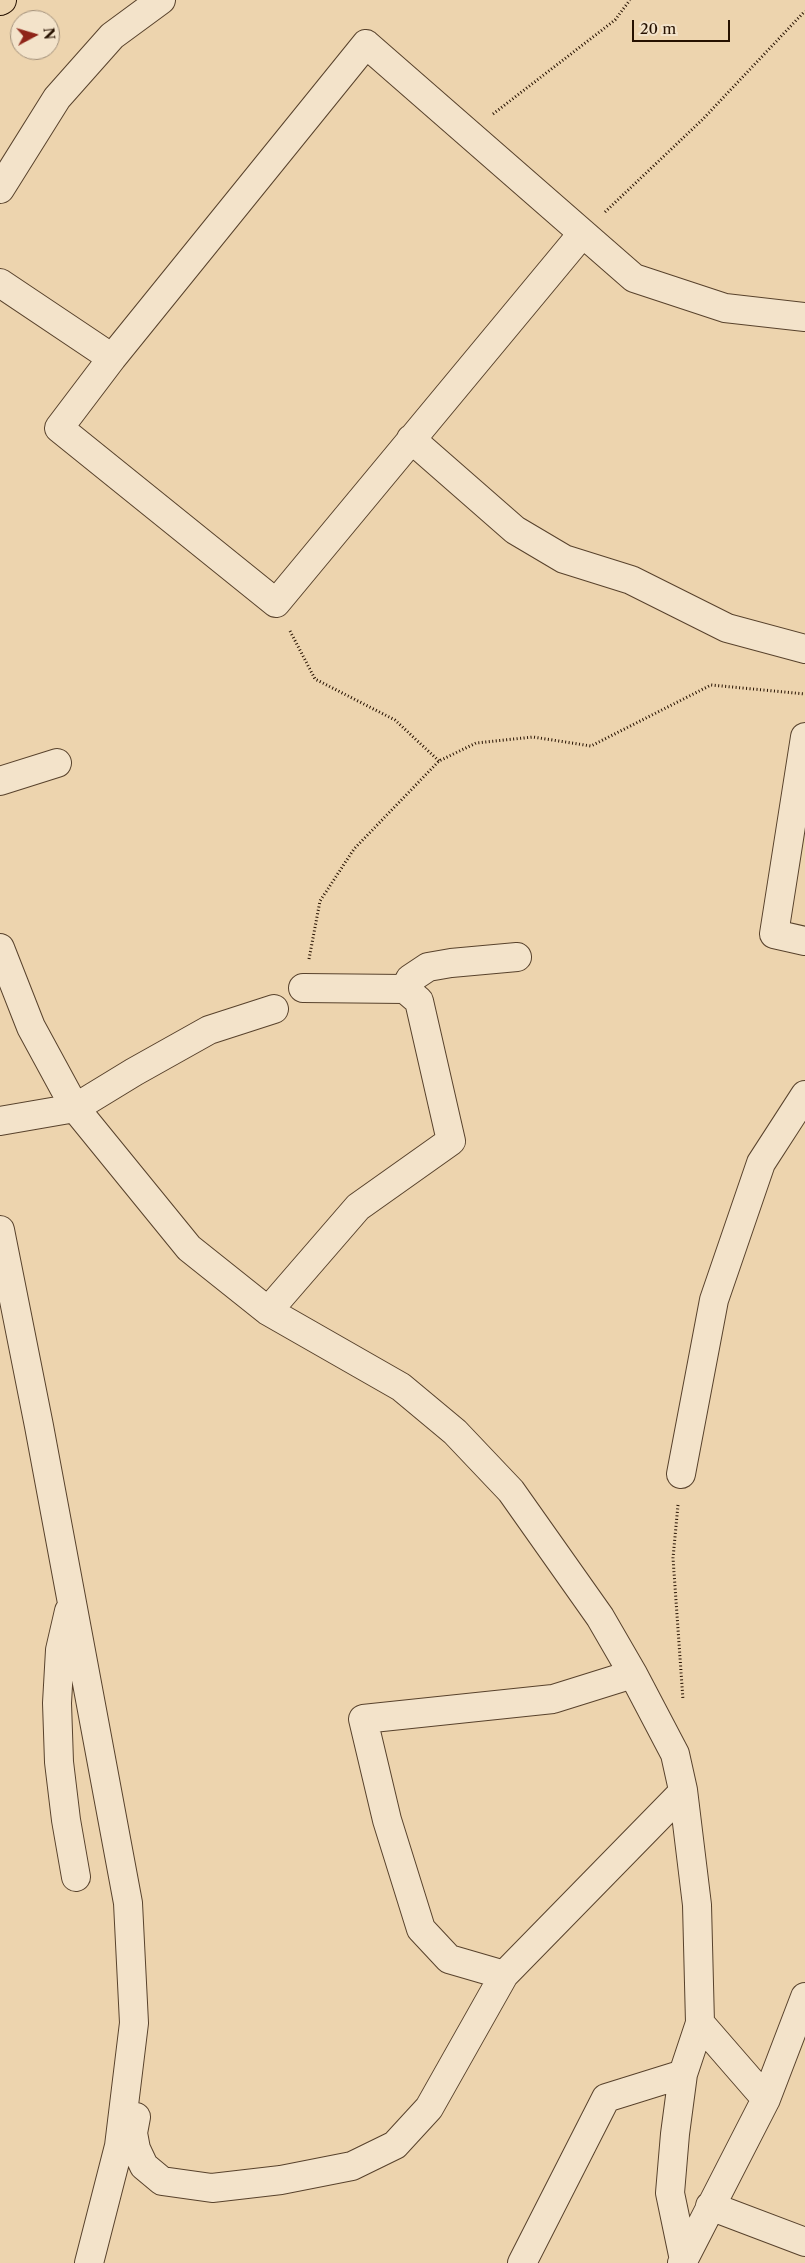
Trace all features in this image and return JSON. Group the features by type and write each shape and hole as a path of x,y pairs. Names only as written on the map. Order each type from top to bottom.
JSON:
{"street":[{"path":"0,189 58,98 112,36 161,0"},
{"path":"582,234 276,603 59,428 112,358 366,44 634,278 725,308 805,317"},
{"path":"1,288 112,358"},
{"path":"411,439 515,530 564,559 631,580 727,628 805,649"},
{"path":"805,737 774,934 805,941"},
{"path":"0,781 57,763"},
{"path":"0,948 31,1027 75,1108 189,1248 268,1311 401,1387 455,1432 511,1491 600,1617 633,1674 675,1754 684,1792 697,1905 700,2023 682,2074 670,2193 683,2262"},
{"path":"405,989 410,979 428,967 517,957"},
{"path":"268,1311 358,1207 451,1141 419,1001 405,989 303,988"},
{"path":"0,1121 75,1108 134,1072 210,1030 274,1008"},
{"path":"681,1474 714,1300 761,1163 805,1094"},
{"path":"0,1230 128,1903 134,2023 132,2048 119,2146 94,2251 89,2263"},
{"path":"72,1601 60,1650 57,1703 59,1762 66,1820 76,1877"},
{"path":"504,1975 449,1960 421,1929 387,1820 363,1719 553,1699 633,1674"},
{"path":"132,2048 140,2076 133,2133 136,2149 144,2166 162,2181 212,2188 281,2180 352,2166 395,2145 429,2108 504,1975 684,1792"},
{"path":"683,2262 766,2098 805,1997"},
{"path":"700,2023 766,2098"},
{"path":"522,2263 606,2098 682,2074"},
{"path":"710,2206 805,2242"}],"path":[{"path":"468,132 614,20 630,0"},
{"path":"582,234 704,119 805,11"},
{"path":"276,603 315,679 395,720 439,761"},
{"path":"303,988 320,901 354,849 439,761 476,743 533,737 591,746 711,685 805,694"},
{"path":"681,1474 673,1558 683,1701"}]}
